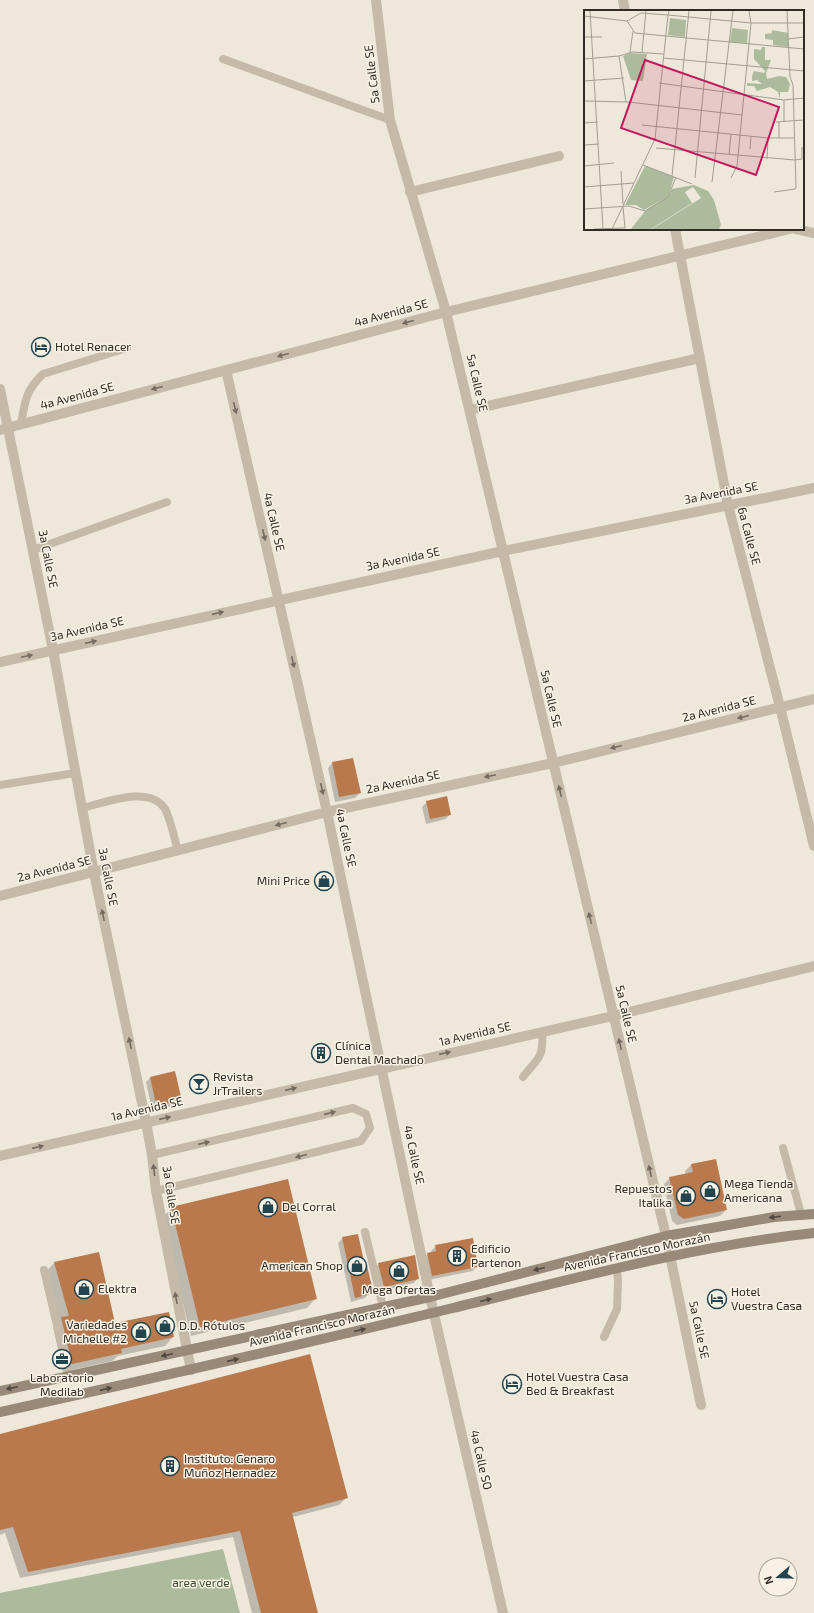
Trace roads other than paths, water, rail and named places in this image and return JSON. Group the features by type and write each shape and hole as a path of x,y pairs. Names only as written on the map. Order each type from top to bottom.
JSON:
{"main road":[{"name":"Avenida Francisco Morazán","path":"0,1391 430,1297 666,1236 774,1217 814,1214"},
{"name":"Avenida Francisco Morazán","path":"0,1412 191,1370 670,1256 777,1237 814,1233"}],"street":[{"name":"5a Calle SE","path":"377,0 390,120 446,312 470,410 666,1236 701,1405"},
{"path":"623,0 626,10"},
{"path":"410,192 559,156"},
{"name":"6a Calle SE","path":"675,230 728,505 814,846"},
{"name":"4a Avenida SE","path":"4,429 446,312 786,230"},
{"path":"800,230 814,233"},
{"path":"470,410 700,358"},
{"name":"4a Calle SE","path":"226,370 327,812 434,1313"},
{"name":"3a Calle SE","path":"0,389 4,429 33,550 53,650 94,873 146,1122 152,1155 156,1191 191,1370"},
{"name":"3a Avenida SE","path":"0,662 503,550 814,488"},
{"name":"2a Avenida SE","path":"0,896 327,812 553,763 814,699"},
{"name":"1a Avenida SE","path":"0,1156 613,1016 814,966"},
{"name":"4a Calle SO","path":"434,1313 503,1613"}],"lane":[{"path":"223,59 390,120"},
{"path":"21,424 25,398 35,382 43,374 127,348"},
{"path":"33,550 167,502"},
{"path":"0,785 76,773"},
{"path":"82,808 141,795 154,799 165,809 178,851"},
{"path":"523,1077 542,1054 542,1032"},
{"path":"152,1155 352,1108 366,1114 370,1128 361,1142 156,1191"},
{"path":"783,1148 800,1214"},
{"path":"365,1232 383,1307"},
{"path":"604,1337 617,1309 617,1269"},
{"path":"44,1270 68,1376"}],"place":[{"name":"Hotel Renacer","path":"41,347"},
{"name":"Mini Price","path":"324,881"},
{"name":"Clínica Dental Machado","path":"321,1053"},
{"name":"Revista JrTrailers","path":"199,1084"},
{"name":"Mega Tienda Americana","path":"710,1191"},
{"name":"Repuestos Italika","path":"686,1196"},
{"name":"Del Corral","path":"268,1207"},
{"name":"Edificio Partenon","path":"457,1256"},
{"name":"American Shop","path":"357,1266"},
{"name":"Mega Ofertas","path":"399,1271"},
{"name":"Elektra","path":"84,1289"},
{"name":"Hotel Vuestra Casa","path":"717,1299"},
{"name":"D.D. Rótulos","path":"165,1326"},
{"name":"Variedades Michelle #2","path":"141,1332"},
{"name":"Laboratorio Medilab","path":"62,1359"},
{"name":"Hotel Vuestra Casa Bed & Breakfast","path":"512,1384"},
{"name":"Instituto: Genaro Muñoz Hernadez","path":"170,1466"}],"park label":[{"name":"area verde","path":"201,1583"}]}
